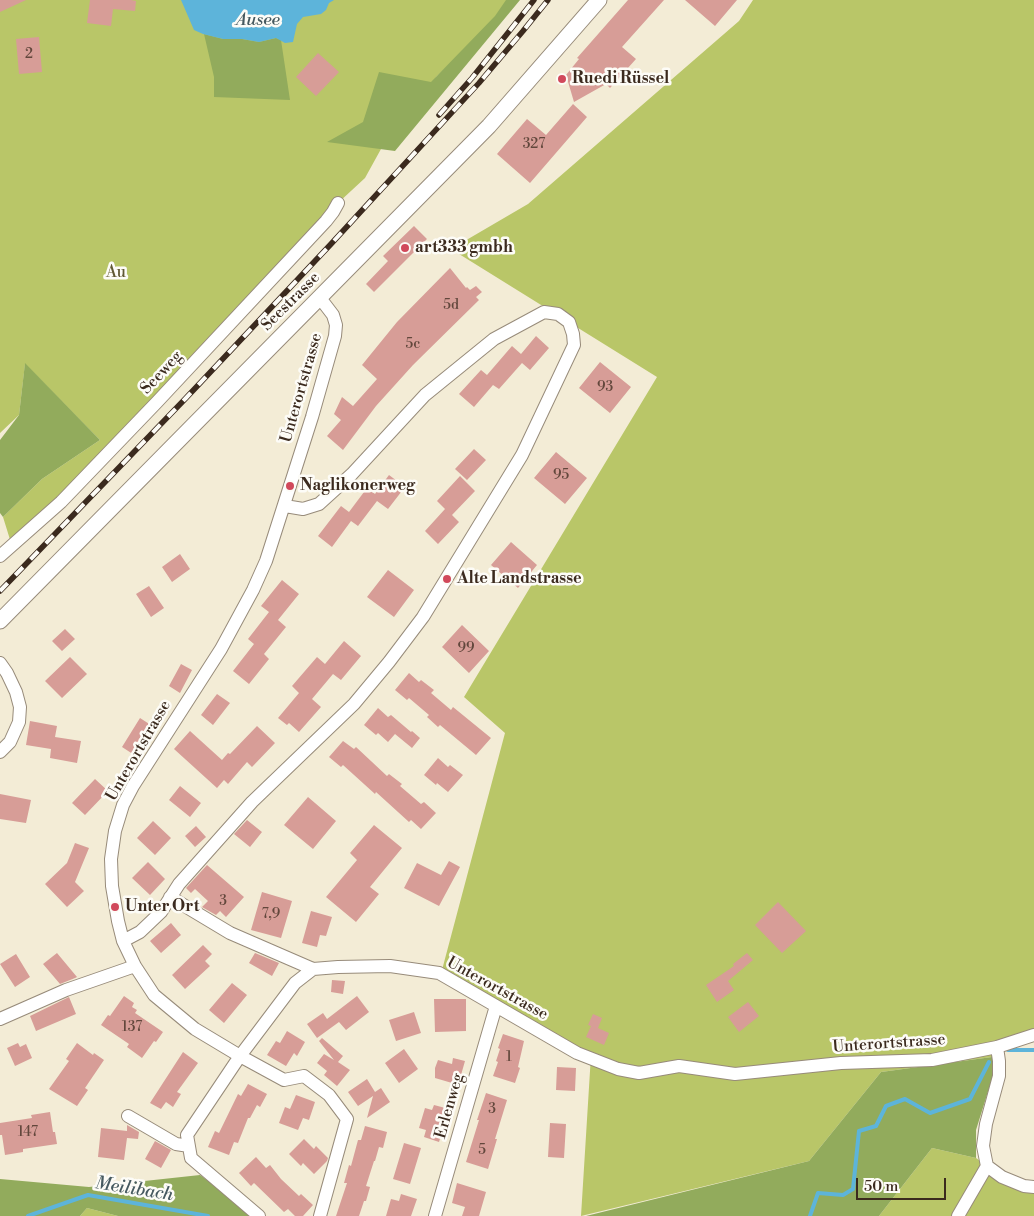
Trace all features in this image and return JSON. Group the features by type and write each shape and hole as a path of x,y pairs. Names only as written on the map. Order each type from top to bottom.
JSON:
{"main road":[{"name":"Seestrasse","path":"0,620 490,126 598,0"}],"street":[{"name":"Seeweg","path":"0,556 61,502 158,402 326,221 338,203"},
{"name":"Unterortstrasse","path":"320,298 333,315 336,325 336,336 285,506 266,561 236,623 147,762 123,806 115,830 112,858 112,886 123,941 135,966 154,996 195,1030 284,1080 304,1076 329,1095 347,1120 320,1216"},
{"path":"123,941 140,932 161,912 170,897 252,802 354,704 389,662 434,601 522,455 574,345 569,322 558,314 544,312 494,340 425,395 352,474 319,504 303,509 285,506"},
{"path":"0,663 16,692 20,707 20,722 10,742 0,752"},
{"path":"170,897 230,933 313,969 295,983 240,1056 187,1135 191,1158 259,1216"},
{"path":"0,1019 66,990 135,966"},
{"name":"Unterortstrasse","path":"313,969 390,966 439,973 577,1052 618,1069 639,1073 679,1066 735,1074 840,1063 932,1060 997,1047 1034,1035"},
{"name":"Erlenweg","path":"435,1216 496,1006"},
{"path":"958,1216 987,1166 983,1146 986,1124 999,1076 1000,1061 997,1047"},
{"path":"128,1116 176,1144 189,1146"},
{"path":"987,1166 1002,1177 1024,1186 1034,1187"}],"green space":[{"name":"Au","path":"0,0 508,0 493,25 437,76 381,149 365,178 338,203 12,546 3,517 42,479 100,440 25,364 19,415 0,433"},
{"path":"506,0 520,0 395,151 327,142 363,122 379,72 431,82 495,16"},
{"path":"753,0 1034,0 1034,1028 992,1057 881,1072 809,1161 581,1216 591,1055 442,970 505,733 464,697 657,377 451,249 528,204 739,21"},
{"path":"204,34 223,39 242,39 259,42 276,38 281,40 290,100 214,97 214,77"},
{"path":"25,363 100,440 42,479 3,517 0,513 0,440 19,415"},
{"path":"992,1057 996,1066 976,1130 976,1158 932,1148 879,1216 586,1216 809,1161 881,1072"},
{"path":"932,1148 976,1158 987,1166 1034,1187 1034,1216 879,1216"},
{"path":"200,1175 256,1216 118,1216 87,1208 80,1216 0,1216 0,1179 89,1187"},
{"path":"87,1208 118,1216 80,1216"}],"water":[{"name":"Ausee","path":"181,0 334,0 329,3 326,10 321,14 303,17 297,24 293,42 285,43 276,38 259,42 242,39 223,39 203,34 194,30"}],"building":[{"path":"0,0 26,0 0,12"},
{"path":"90,0 136,1 135,11 113,9 111,26 87,23"},
{"path":"628,0 664,0 622,47 636,59 610,88 606,84 574,102 566,75 579,59 577,58"},
{"path":"685,0 737,0 715,26"},
{"path":"39,37 42,72 19,74 16,39"},
{"path":"318,53 339,72 316,96 296,77"},
{"path":"573,104 587,117 530,183 497,154 527,119 546,135"},
{"name":"art333 gmbh","path":"414,226 427,239 374,292 366,284 388,261 383,256"},
{"path":"450,268 466,288 470,290 476,286 482,292 476,297 479,300 413,365 376,406 343,450 327,436 341,420 334,414 342,397 353,406 377,379 362,365 397,322"},
{"path":"536,336 549,348 530,370 522,363 499,389 493,385 474,407 459,394 481,370 487,375 512,346 521,354"},
{"path":"600,362 631,387 610,413 579,388"},
{"path":"474,449 486,460 467,480 455,469"},
{"path":"556,452 587,478 565,504 534,478"},
{"path":"389,475 405,487 388,509 377,501 358,526 351,521 332,547 318,536 341,506 349,512 367,488 375,494"},
{"path":"460,476 475,491 452,515 459,522 438,544 425,531 445,509 437,501"},
{"path":"511,542 537,565 518,588 491,565"},
{"path":"180,554 190,569 172,582 162,567"},
{"path":"388,570 414,590 394,617 367,597"},
{"path":"282,580 299,594 278,620 286,627 264,654 269,659 249,684 233,671 254,644 248,639 269,612 261,606"},
{"path":"149,586 164,608 151,617 136,594"},
{"path":"462,625 489,651 469,673 442,647"},
{"path":"65,629 75,639 62,651 52,641"},
{"path":"344,641 361,656 341,680 333,674 312,699 321,707 299,732 289,723 287,725 278,718 299,693 292,686 317,657 325,664"},
{"path":"70,657 87,674 62,698 45,681"},
{"path":"181,664 192,670 180,693 169,686"},
{"path":"409,673 419,682 421,680 434,690 431,693 451,710 453,707 491,738 476,755 440,725 438,727 427,717 429,715 409,698 407,700 395,690"},
{"path":"217,694 230,703 213,725 201,715"},
{"path":"378,708 388,717 391,715 420,738 412,748 395,734 388,742 378,733 376,735 364,725"},
{"path":"140,718 157,729 139,758 122,747"},
{"path":"30,721 57,726 55,737 81,741 77,763 50,758 51,749 26,745"},
{"path":"257,726 275,743 252,767 247,762 228,784 224,780 217,788 174,749 190,731 222,760"},
{"path":"343,741 354,749 356,747 387,776 389,774 402,784 400,786 421,804 424,802 436,813 421,829 411,820 409,822 343,765 341,767 329,757"},
{"path":"438,758 448,767 450,765 463,775 448,792 424,775"},
{"path":"95,779 108,791 85,815 72,803"},
{"path":"180,786 201,803 190,817 169,800"},
{"path":"0,794 31,800 26,823 0,819"},
{"path":"308,797 336,821 313,849 284,825"},
{"path":"247,820 262,832 250,847 234,834"},
{"path":"153,821 171,838 155,855 137,838"},
{"path":"374,825 402,848 370,887 379,894 356,922 326,897 357,860 350,853"},
{"path":"196,826 206,837 195,847 185,836"},
{"path":"75,843 89,848 75,882 84,891 67,907 45,884 67,863"},
{"path":"449,861 460,867 439,906 404,888 417,863 441,875"},
{"path":"148,862 165,879 150,895 132,878"},
{"path":"207,865 244,897 226,917 220,911 216,915 202,907 208,901 195,889 191,893 186,888"},
{"path":"262,892 292,901 281,938 251,930"},
{"path":"778,902 806,931 782,953 755,925"},
{"path":"311,911 332,917 326,936 320,935 317,947 302,943"},
{"path":"171,923 181,935 161,953 150,941"},
{"path":"203,945 212,954 205,961 210,966 185,989 172,975"},
{"path":"57,953 77,977 60,984 43,964"},
{"path":"255,953 279,963 272,976 249,963"},
{"path":"747,953 753,960 728,981 734,990 717,1002 706,985 734,966 733,964"},
{"path":"16,954 30,977 15,987 0,964"},
{"path":"332,980 345,981 343,994 331,992"},
{"path":"232,983 247,995 224,1023 209,1010"},
{"path":"124,996 134,1003 132,1007 137,1010 135,1013 163,1032 142,1058 127,1047 129,1044 101,1025"},
{"path":"357,996 369,1012 346,1030 339,1022 317,1038 307,1024 323,1013 327,1019"},
{"path":"69,997 76,1014 36,1031 30,1016"},
{"path":"434,999 466,999 466,1031 435,1032"},
{"path":"748,1002 759,1016 739,1032 728,1017"},
{"path":"414,1012 421,1033 396,1041 389,1020"},
{"path":"593,1014 602,1018 598,1028 609,1033 604,1045 586,1037 591,1026 588,1025"},
{"path":"287,1031 305,1042 297,1056 294,1053 286,1066 267,1055 276,1041 280,1043"},
{"path":"503,1034 524,1041 518,1067 520,1068 515,1083 493,1076 498,1062 496,1061 500,1049 498,1048"},
{"path":"322,1038 343,1056 338,1062 350,1070 337,1086 324,1075 327,1071 317,1063 324,1054 334,1060 319,1041"},
{"path":"18,1043 20,1047 26,1044 32,1058 15,1066 7,1048"},
{"path":"77,1043 93,1055 94,1053 104,1060 85,1088 88,1090 77,1106 49,1089 69,1061 66,1059"},
{"path":"404,1049 418,1069 399,1083 385,1063"},
{"path":"183,1052 198,1063 177,1092 181,1094 173,1107 166,1102 161,1109 150,1103"},
{"path":"453,1058 465,1061 461,1075 454,1073 452,1083 435,1078 435,1068 438,1060 452,1064"},
{"path":"557,1067 576,1068 575,1091 556,1090"},
{"path":"367,1079 375,1092 381,1088 390,1102 367,1118 373,1096 358,1106 348,1092"},
{"path":"248,1084 267,1094 260,1107 257,1105 250,1118 248,1118 238,1143 234,1142 229,1155 208,1147 215,1131 219,1133 238,1094 241,1096"},
{"path":"486,1093 507,1100 488,1169 466,1162"},
{"path":"296,1095 315,1102 309,1120 303,1118 298,1130 279,1123 285,1107 290,1109"},
{"path":"434,1105 449,1109 439,1142 424,1137 426,1130 419,1128 425,1108 432,1110"},
{"path":"50,1112 57,1144 23,1149 23,1152 5,1155 2,1135 0,1135 0,1123 32,1118 31,1115"},
{"path":"550,1123 566,1124 564,1158 548,1157"},
{"path":"127,1125 139,1132 138,1139 127,1138 124,1160 98,1157 101,1128 127,1131"},
{"path":"365,1126 387,1132 383,1148 379,1147 366,1186 370,1187 366,1201 364,1201 359,1216 336,1216 347,1183 344,1183 349,1165 351,1166 358,1140 361,1140"},
{"path":"304,1139 314,1149 316,1146 328,1158 314,1174 303,1163 301,1166 289,1154"},
{"path":"155,1141 171,1150 161,1168 145,1159"},
{"path":"404,1143 421,1148 410,1184 393,1179"},
{"path":"256,1157 266,1168 270,1165 281,1179 299,1196 301,1194 313,1205 303,1216 295,1216 288,1209 284,1212 254,1183 251,1186 239,1173"},
{"path":"457,1183 486,1192 479,1216 462,1216 465,1207 452,1203"},
{"path":"401,1194 417,1199 411,1216 386,1216 391,1199 399,1201"}],"waterway":[{"name":"Meilibach","path":"1008,1050 1034,1050"},
{"name":"Meilibach","path":"810,1216 818,1193 843,1195 853,1189 859,1131 876,1126 886,1106 905,1099 930,1113 970,1099 989,1062"},
{"name":"Meilibach","path":"28,1216 88,1195 208,1216"}],"railway":[{"path":"439,115 472,78 534,0"},
{"path":"0,591 331,244 479,83 548,0"}],"place":[{"name":"Ruedi Rüssel","path":"562,79"},
{"name":"art333 gmbh","path":"405,248"},
{"name":"Naglikonerweg","path":"290,486"},
{"name":"Alte Landstrasse","path":"447,579"},
{"name":"Unter Ort","path":"115,907"}]}
